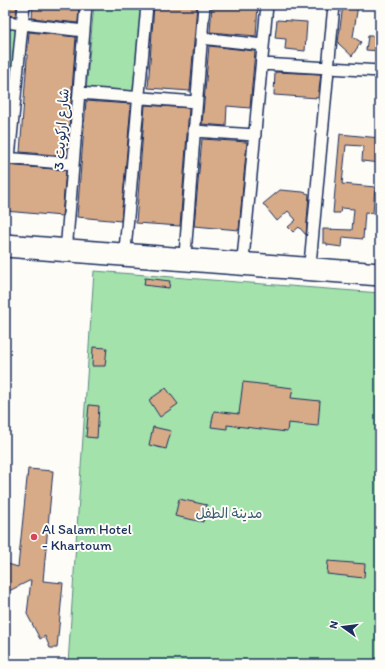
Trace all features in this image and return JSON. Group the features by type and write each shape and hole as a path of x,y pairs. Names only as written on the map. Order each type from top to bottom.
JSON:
{"street":[{"path":"24,5 7,158 73,164"},
{"name":"شارع اركويت 3","path":"66,250 86,5"},
{"path":"125,250 147,5"},
{"path":"185,255 204,5"},
{"path":"243,259 262,64 266,5"},
{"path":"310,264 334,5"},
{"path":"5,22 84,31"},
{"path":"201,38 263,45"},
{"path":"262,64 380,71"},
{"path":"79,93 196,102"},
{"path":"194,131 255,135"},
{"path":"5,240 66,250 380,280"},
{"path":"5,250 125,250 380,269"}],"green space":[{"path":"94,5 145,5 137,95 86,91"},
{"path":"5,28 18,28 5,154"},
{"name":"مدينة الطفل","path":"94,271 380,293 380,664 68,664"}],"building":[{"path":"5,5 17,5 16,16 5,15"},
{"path":"33,5 79,5 78,23 32,18"},
{"path":"154,5 197,5 190,91 148,88"},
{"path":"212,5 258,5 256,36 210,32"},
{"path":"343,5 358,5 353,37 361,42 352,56 338,43"},
{"path":"277,20 307,22 305,51 285,49 286,39 275,38"},
{"path":"29,32 76,37 67,156 20,152"},
{"path":"368,36 380,36 380,51 366,50"},
{"path":"209,46 255,51 250,108 227,106 226,126 202,124"},
{"path":"275,72 321,74 318,98 274,95"},
{"path":"86,101 131,104 121,221 77,217"},
{"path":"145,105 189,108 180,226 136,223"},
{"path":"340,134 380,138 380,163 362,161 363,146 346,145 342,184 375,187 373,213 365,212 363,239 343,237 342,247 323,243 323,229 352,230 354,209 341,208 340,213 333,213"},
{"path":"202,139 247,142 239,230 194,226"},
{"path":"5,165 66,170 62,216 5,211"},
{"path":"280,190 309,194 306,235 299,227 293,232 288,227 296,220 288,211 277,221 263,204"},
{"path":"145,278 170,281 169,288 144,285"},
{"path":"93,347 107,348 105,366 92,366"},
{"path":"243,382 293,388 291,398 320,401 318,426 288,423 287,432 227,425 227,429 211,427 214,411 239,414"},
{"path":"166,388 178,404 160,417 149,400"},
{"path":"89,405 99,406 97,438 86,437"},
{"path":"153,427 171,431 166,449 149,445"},
{"name":"Al Salam Hotel - Khartoum","path":"28,469 53,471 43,581 63,583 57,648 50,648 45,636 40,639 27,614 31,580 5,593 5,565 8,564 18,567"},
{"path":"179,499 207,505 203,522 175,516"},
{"path":"328,561 365,564 364,578 327,574"}],"place":[{"name":"Al Salam Hotel - Khartoum","path":"34,537"}]}
